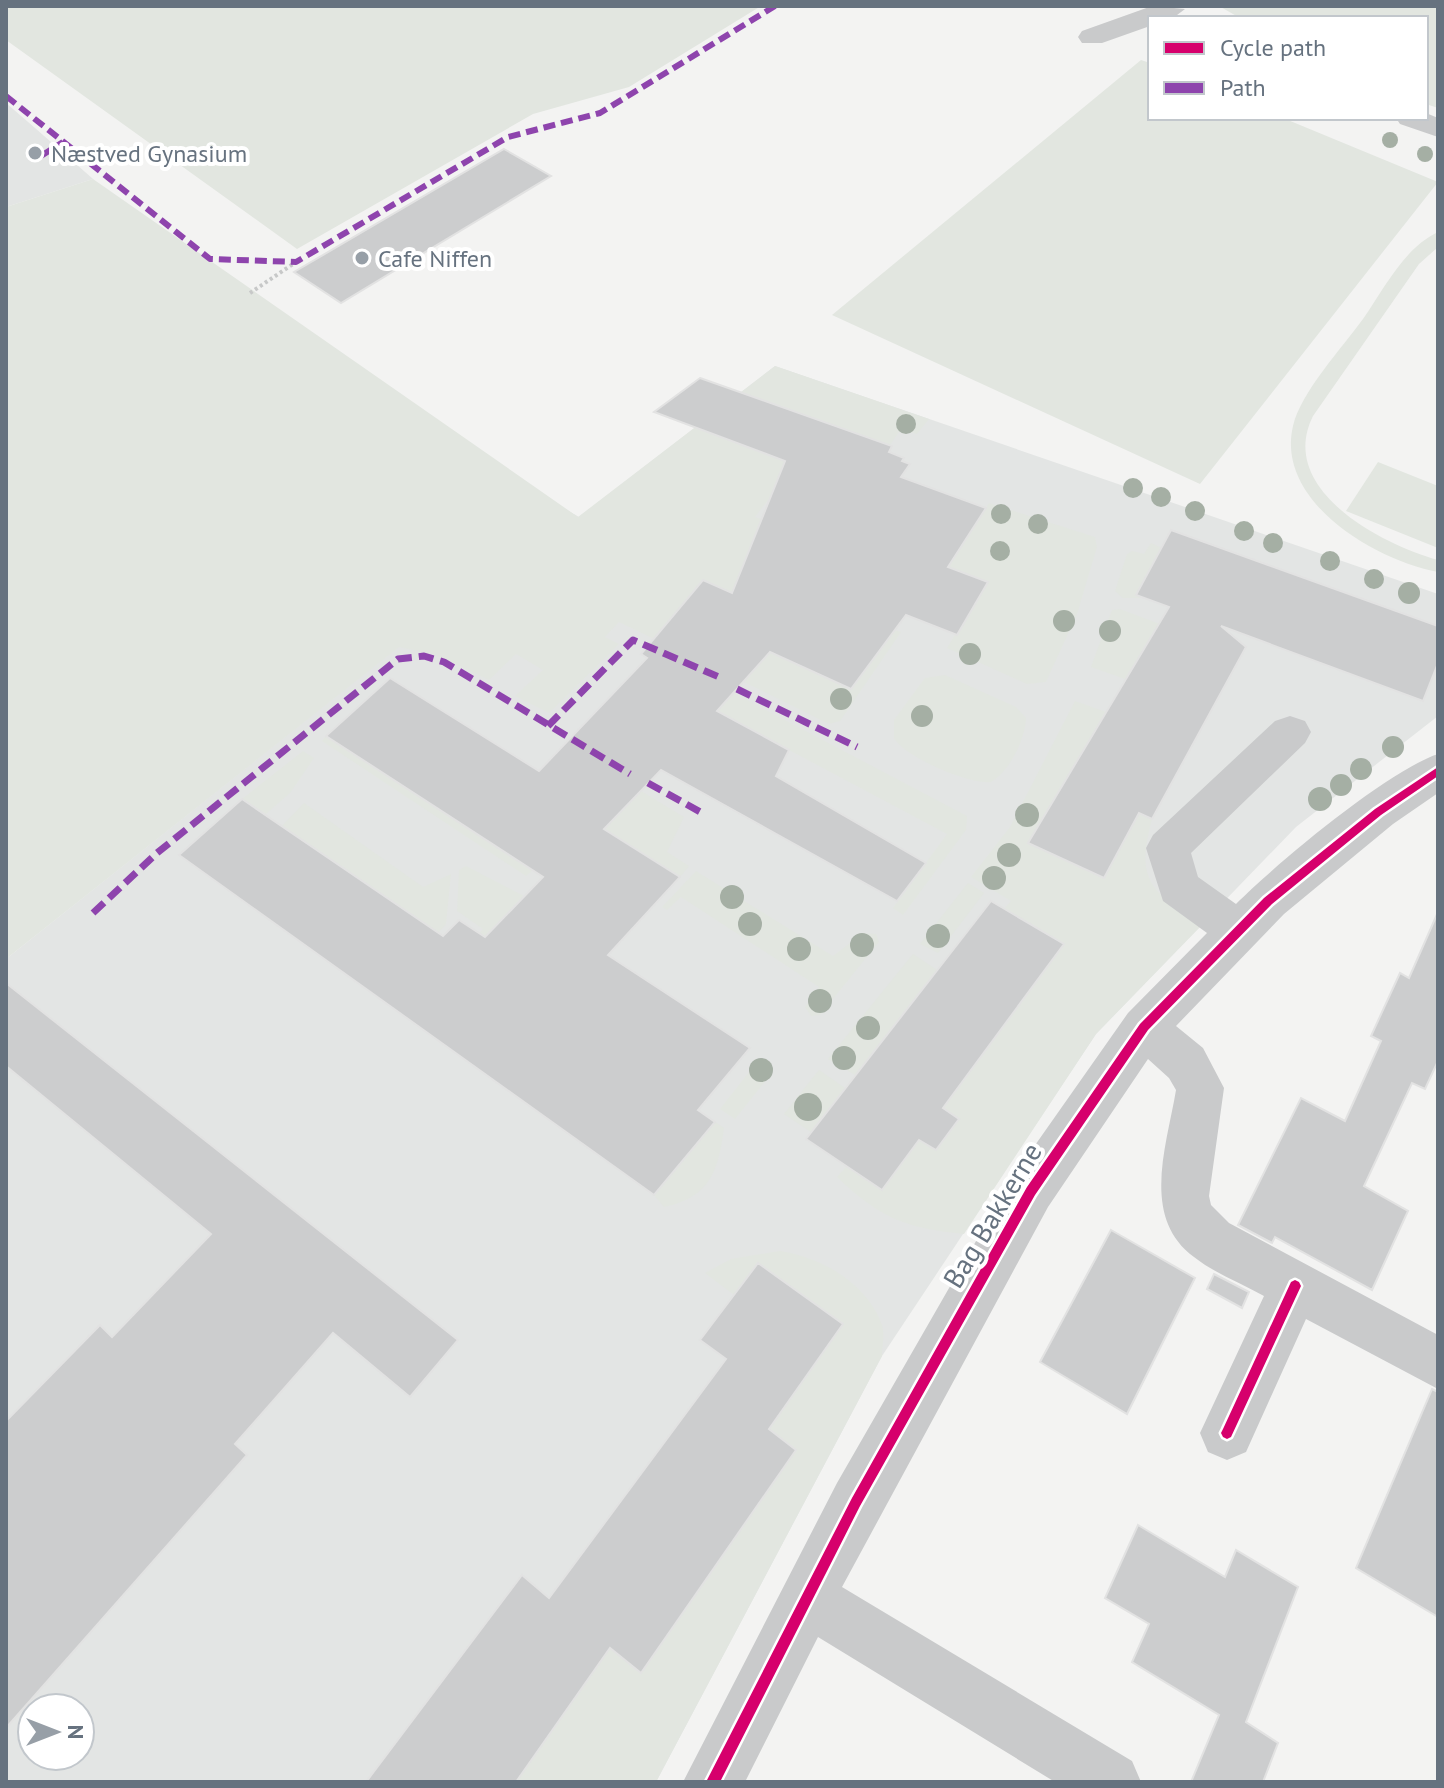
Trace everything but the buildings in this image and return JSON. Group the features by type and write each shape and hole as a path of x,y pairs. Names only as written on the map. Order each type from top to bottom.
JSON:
{"street":[{"path":"1092,37 1148,19"},
{"path":"1416,120 1438,128"},
{"path":"1239,931 1179,888 1168,848 1290,732"},
{"name":"Bag Bakkerne","path":"713,1782 856,1502 1031,1191 1144,1027 1268,901 1378,812 1438,771"},
{"path":"1144,1027 1186,1063 1200,1088 1184,1196 1190,1218 1211,1240 1438,1363"},
{"path":"1227,1433 1295,1286"},
{"path":"807,1598 1111,1782"}],"path":[{"path":"250,293 296,262"}],"shaded area":[{"path":"6,6 761,6 629,87 533,114 297,249 6,40"},
{"path":"1219,6 1438,6 1438,108 1428,105 1428,16 1236,16"},
{"path":"1141,60 1148,62 1148,120 1288,120 1438,182 1200,484 832,315"},
{"name":"Næstved Gynasium","path":"6,103 35,128 93,179 6,207"},
{"path":"93,179 578,517 775,366 929,419 917,434 901,429 890,445 759,398 727,439 847,484 772,495 755,517 764,520 776,613 703,580 660,632 723,672 619,622 605,637 619,644 549,713 515,696 543,670 516,654 489,680 434,654 399,647 6,959 6,207"},
{"path":"1438,232 1438,247 1419,264 1313,416 1305,443 1309,468 1322,490 1341,510 1390,542 1438,560 1438,572 1387,555 1336,523 1315,503 1299,479 1292,454 1293,426 1313,385 1405,259"},
{"path":"775,366 1438,594 1438,716 1296,827 1096,1034 882,1356 656,1782 6,1782 6,959 398,647 553,502 579,517"},
{"path":"1378,462 1438,486 1438,548 1346,511"},
{"path":"989,503 1095,537 1097,547 1077,614 1046,682 1027,684 947,648 987,582 934,561 957,552"},
{"path":"1151,543 1162,548 1144,598 1123,598 1115,591 1127,554 1132,551 1144,554"},
{"path":"1120,609 1176,630 1166,650 1148,643 1125,679 1091,667 1112,610"},
{"path":"894,630 901,632 840,721 829,724 736,678 763,648"},
{"path":"945,675 1016,707 1026,718 1015,754 991,782 968,779 938,768 910,753 894,738 894,720 925,678"},
{"path":"728,690 967,816 966,830 903,915 893,908 947,834 712,709"},
{"path":"1075,701 1106,712 1029,843 1104,877 1139,813 1152,819 1145,857 1152,883 1171,903 1203,924 1096,1034 964,1234 894,1219 837,1177 847,1166 919,1140 936,1150 959,1119 943,1108 1063,944 1004,909 1011,901 971,877 1010,827"},
{"path":"326,736 533,870 526,876 322,741"},
{"path":"303,751 314,758 290,793 266,814 242,799"},
{"path":"641,791 684,817 667,852 689,866 680,877 604,829"},
{"path":"304,803 423,887 451,874 446,924 438,933 282,826"},
{"path":"466,866 524,896 475,948 469,945 483,929 457,911 459,870"},
{"path":"696,871 833,956 863,933 876,934 879,942 820,1015 811,1016 805,1007 819,987 681,897 667,910 662,907"},
{"path":"968,883 984,893 938,953 920,944"},
{"path":"913,954 937,970 855,1075 828,1059"},
{"path":"757,1062 768,1062 773,1068 771,1074 735,1119 720,1109"},
{"path":"819,1070 845,1088 811,1132 784,1114"},
{"path":"715,1122 724,1128 719,1157 709,1180 692,1196 664,1207 654,1195"},
{"path":"780,1251 811,1259 841,1274 866,1297 882,1325 882,1356 656,1782 516,1782 610,1648 796,1450 756,1420 787,1404 843,1324 758,1264 734,1295 705,1273 731,1259"}],"marked path":[{"path":"6,96 210,259 296,262 508,137 600,113 775,6"},
{"path":"41,156 63,142"},
{"path":"548,726 633,640 719,677"},
{"path":"93,913 157,853 398,659 424,656 444,662 630,774"},
{"path":"737,689 857,747"},
{"path":"648,783 704,814"}],"cycle path":[{"path":"713,1782 856,1502 1031,1191 1144,1027 1268,901 1378,812 1438,771"},
{"path":"1227,1433 1295,1286"}],"place":[{"name":"Næstved Gynasium","path":"35,153"},
{"name":"Cafe Niffen","path":"362,258"}]}
